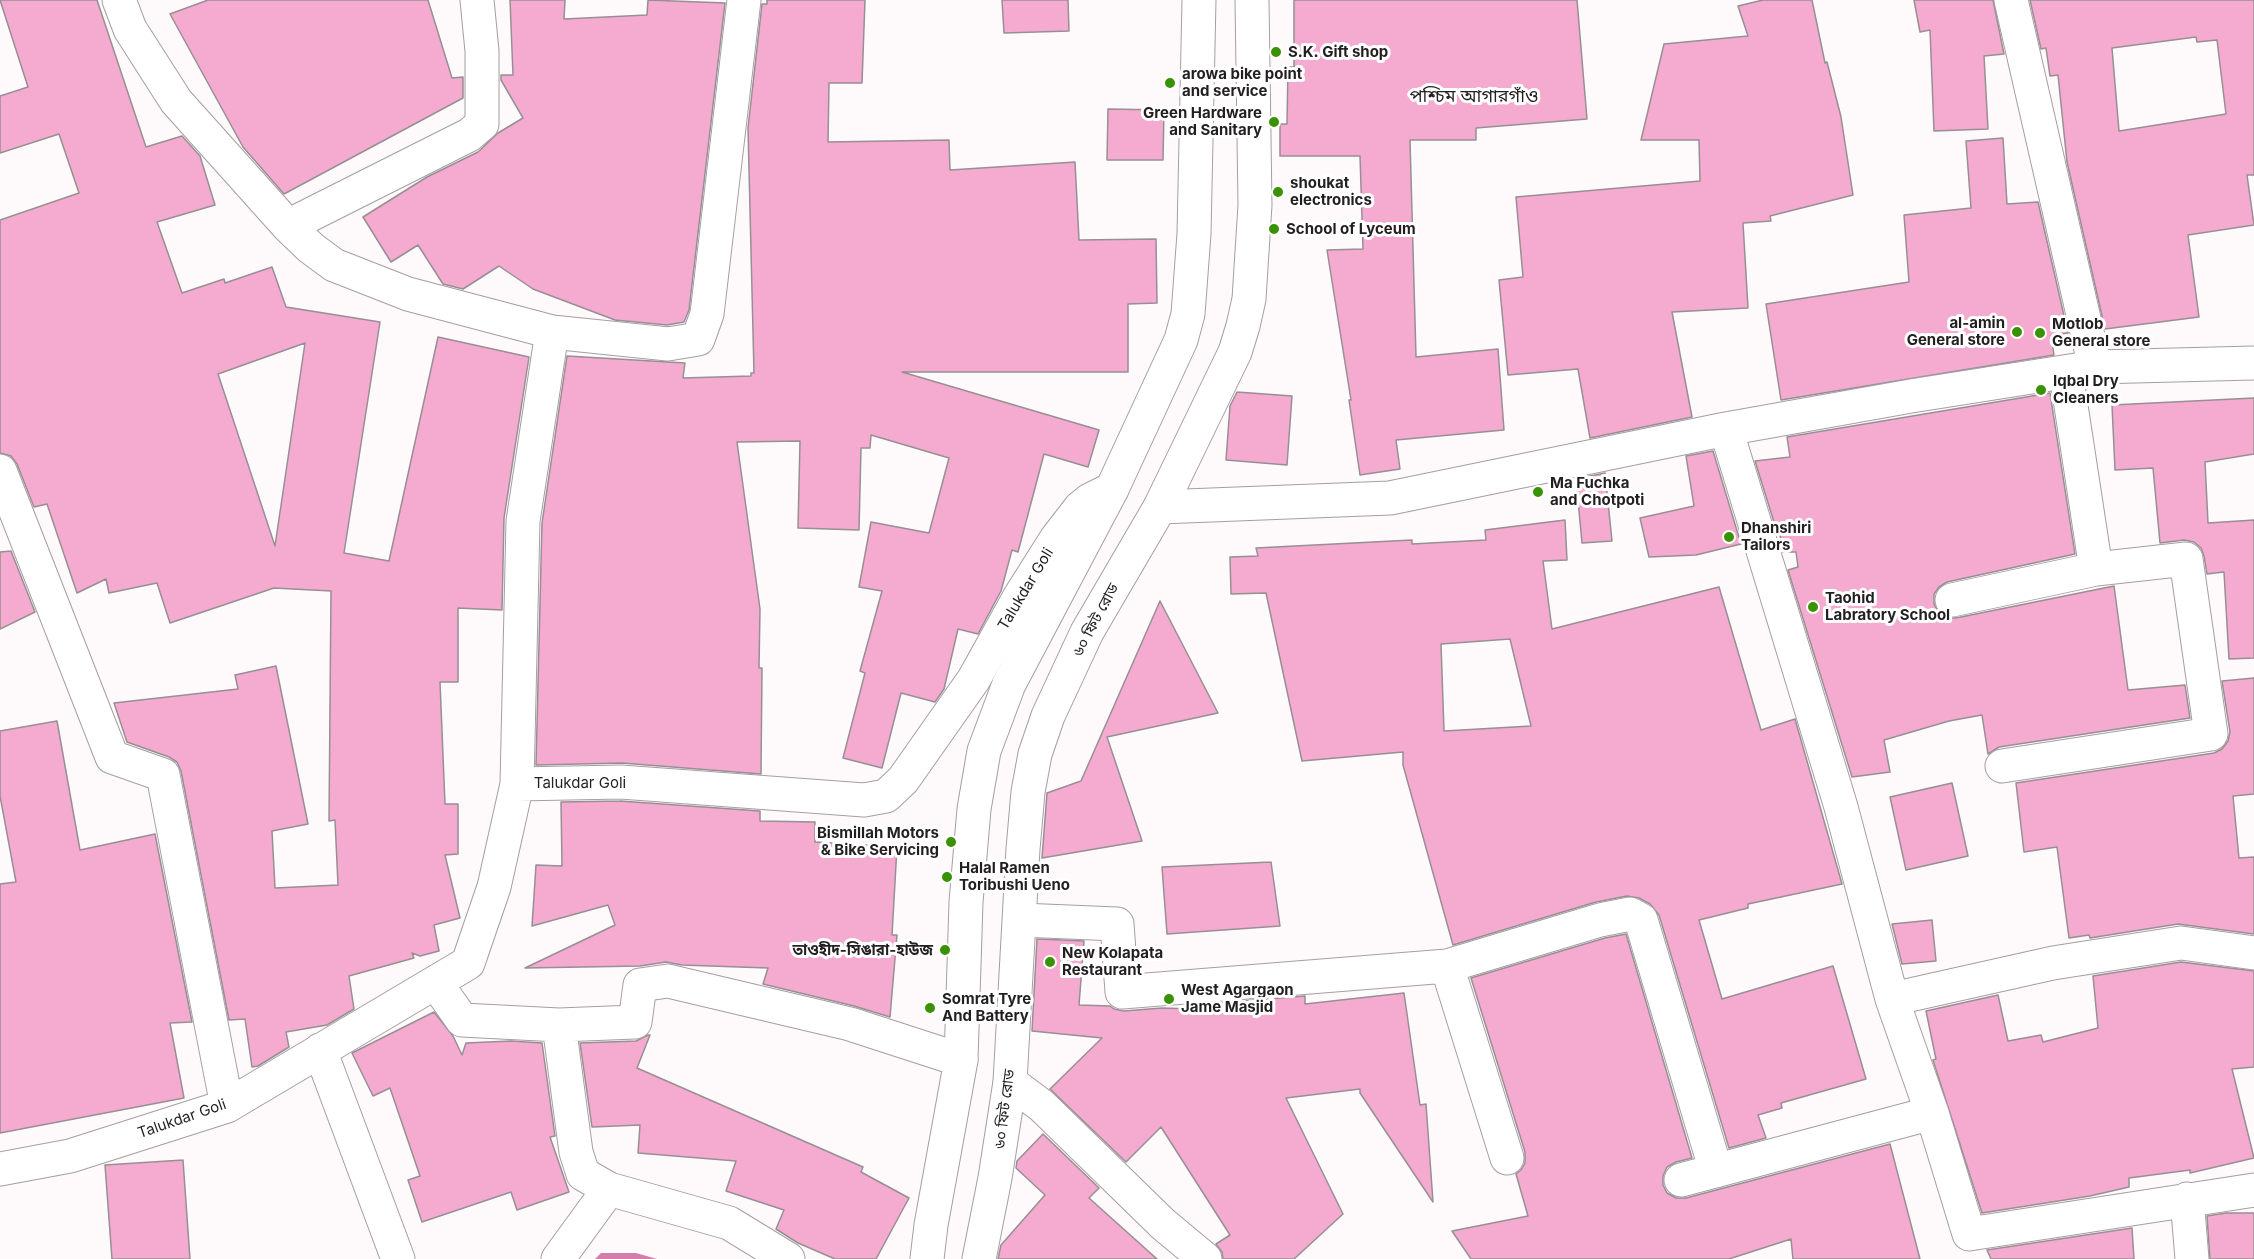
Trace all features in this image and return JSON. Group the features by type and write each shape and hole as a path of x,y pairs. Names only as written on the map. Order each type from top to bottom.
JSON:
{"street":[{"path":"119,0 130,29 176,101 288,226 311,248 334,265 408,294 552,332 668,344 698,339 707,314 744,0"},
{"path":"288,226 469,135 482,124 482,51 477,0"},
{"path":"927,1259 961,1060 966,902 974,809 984,751 1009,684 1112,489 1181,340 1188,314 1194,234 1199,0"},
{"name":"৬০ ফিট রোড","path":"979,1259 996,1178 1010,1082 1023,849 1028,792 1035,754 1048,716 1087,632 1160,507 1235,352 1249,299 1255,204 1252,0"},
{"path":"2011,0 2081,370 2096,570"},
{"path":"517,784 523,521 552,332"},
{"path":"1112,489 1160,507 1390,498 1726,429 1911,396 2081,370 2254,363"},
{"path":"1726,429 1841,807 1892,999 1932,1113 1972,1246 2187,1199 2254,1190"},
{"path":"0,471 112,758 163,775 227,1106"},
{"name":"Talukdar Goli","path":"0,1169 70,1156 227,1106 468,963 494,887 517,784 621,782 864,800 886,796 903,780 974,679 1020,596 1056,539 1080,508 1112,489"},
{"path":"1952,600 2096,570 2186,559 2211,734 2002,766"},
{"path":"1020,920 1117,924 1122,992 1447,966 1600,920 1630,914 1641,920 1716,1171"},
{"path":"1892,999 2053,963 2181,944 2254,953"},
{"path":"1447,966 1507,1158"},
{"path":"436,983 462,1020 559,1025 635,1022 640,984 668,981 850,1024 961,1060"},
{"path":"559,1025 576,1152 584,1174 609,1189 729,1223 788,1259"},
{"path":"320,1050 398,1259"},
{"path":"1010,1082 1042,1106 1162,1224 1205,1259"},
{"path":"1681,1179 1932,1113"},
{"path":"558,1259 609,1189"},
{"path":"2187,1199 2192,1259"}],"shaded area":[{"path":"601,1253 636,1253 657,1259 595,1259"}],"building":[{"path":"0,0 97,0 146,147 182,136 200,156 215,205 157,222 182,293 224,279 225,283 272,267 286,307 380,322 344,553 389,561 438,337 529,357 504,518 502,610 458,608 458,682 440,682 445,804 458,804 458,854 445,855 460,918 434,925 439,951 420,956 412,953 414,958 349,976 354,1009 327,1025 286,1032 289,1047 258,1066 252,1067 245,1019 229,1020 181,771 177,762 169,757 127,742 114,703 238,689 235,675 276,666 308,824 272,831 275,888 338,885 335,820 329,821 331,591 274,588 170,623 157,583 109,593 106,579 77,593 47,504 34,507 17,464 11,456 0,453 0,220 79,193 59,134 0,153 0,96 28,87","holes":["305,343 275,546 218,374"]},
{"path":"208,0 428,0 452,78 463,77 463,98 284,194 243,147 170,14"},
{"path":"510,0 565,0 564,19 647,15 648,0 725,3 689,310 684,322 667,325 615,320 533,289 499,266 463,289 443,284 418,245 391,262 363,217 427,177 478,152 498,133 523,118 501,80 501,75 513,75"},
{"path":"767,0 865,0 862,83 829,83 828,142 949,140 950,170 1075,162 1079,240 1156,239 1157,303 1128,304 1128,372 902,372 1099,430 1088,467 1044,454 1018,552 1012,550 1001,591 978,634 958,629 944,689 935,702 901,693 882,768 843,758 865,673 860,671 882,591 859,587 871,522 929,533 949,458 871,435 870,448 861,448 859,530 798,528 800,441 737,442 760,609 761,774 622,763 536,765 542,523 567,356 685,363 683,378 751,376 751,373 754,373 748,128 762,4 767,4"},
{"path":"1002,0 1068,0 1069,31 1004,33"},
{"path":"1294,0 1577,0 1587,119 1476,128 1476,140 1410,140 1416,357 1498,349 1504,430 1396,440 1400,469 1360,475 1349,400 1351,400 1327,250 1363,249 1360,156 1280,156 1280,124 1287,124 1288,67 1294,67"},
{"path":"1763,0 1812,0 1825,63 1827,62 1841,117 1853,195 1770,216 1771,221 1743,223 1748,308 1672,312 1692,417 1590,438 1578,369 1508,375 1499,280 1523,277 1516,197 1700,181 1699,140 1641,140 1664,44 1748,36 1738,6"},
{"path":"1914,0 1993,0 2004,54 1984,56 1988,129 1934,131 1930,30 1920,32"},
{"path":"2030,0 2254,0 2254,175 2247,175 2254,225 2188,235 2199,317 2105,329 2067,162 2058,75 2050,76 2046,48 2041,49","holes":["2196,37 2197,42 2217,40 2226,114 2119,131 2112,48"]},
{"path":"1108,109 1164,110 1163,160 1107,160"},
{"path":"2003,138 2007,204 2038,202 2068,333 2051,336 2054,355 1781,400 1766,304 1909,282 1904,215 1971,208 1966,141"},
{"path":"1237,392 1292,396 1287,465 1226,460 1230,406"},
{"path":"2050,393 2075,554 1947,582 1934,594 1934,604 1938,612 1946,618 1956,618 2114,586 2128,690 2185,685 2190,718 1999,747 1988,754 1982,715 1949,721 1884,740 1890,772 1852,777 1788,570 1798,567 1796,552 1783,552 1780,535 1778,535 1755,461 1790,457 1787,437"},
{"path":"2254,398 2254,454 2205,462 2208,523 2254,520 2254,658 2229,659 2224,572 2207,574 2201,548 2194,542 2184,540 2160,543 2153,468 2115,470 2112,405"},
{"path":"1713,451 1741,544 1696,555 1649,557 1640,518 1694,506 1686,456"},
{"path":"1605,473 1612,541 1582,543 1576,479"},
{"path":"1565,520 1567,560 1543,561 1552,629 1719,587 1761,730 1795,719 1842,884 1748,904 1748,908 1699,920 1722,999 1833,966 1866,1079 1781,1103 1782,1108 1758,1115 1766,1138 1729,1148 1659,915 1650,904 1639,898 1627,896 1596,902 1453,945 1403,765 1403,752 1302,761 1266,593 1231,594 1230,557 1258,556 1256,548 1412,540 1412,544 1486,540 1485,530","holes":["1510,639 1531,726 1444,731 1441,644"]},
{"path":"11,551 35,612 0,629 0,552"},
{"path":"1160,601 1218,713 1107,737 1142,841 1042,858 1047,793 1081,781"},
{"path":"2254,678 2254,794 2233,796 2239,858 2254,857 2254,934 2178,924 2090,938 2089,935 2069,938 2057,847 2024,852 2016,783 2214,753 2222,749 2228,741 2230,732 2222,681"},
{"path":"57,721 80,850 155,834 192,1022 170,1023 184,1098 0,1133 0,884 16,882 0,796 0,731"},
{"path":"1952,783 1968,856 1906,870 1890,797"},
{"path":"620,801 760,811 760,821 815,822 815,842 897,847 892,935 897,935 890,1017 763,984 768,968 682,965 666,962 640,966 525,968 615,925 608,905 532,926 536,865 562,866 561,802"},
{"path":"1271,862 1280,926 1167,934 1162,867"},
{"path":"1932,920 1936,961 1902,964 1892,924"},
{"path":"1626,934 1692,1158 1667,1167 1663,1176 1663,1185 1667,1193 1676,1198 1686,1198 1890,1144 1920,1259 1793,1259 1791,1239 1729,1259 1471,1259 1452,1231 1528,1216 1516,1174 1525,1163 1525,1152 1471,978 1605,938"},
{"path":"1037,939 1084,941 1079,1005 1110,1006 1124,1011 1162,1008 1193,1009 1192,1005 1305,996 1305,1004 1404,993 1420,1105 1426,1104 1433,1202 1360,1093 1360,1089 1286,1098 1343,1214 1294,1259 1223,1259 1222,1252 1216,1244 1230,1235 1161,1127 1126,1162 1050,1089 1102,1038 1032,1031"},
{"path":"2181,962 2254,971 2254,1067 2232,1069 2254,1158 2190,1173 2190,1170 2129,1178 2129,1187 2090,1196 1982,1213 1933,1060 1936,1059 1926,1011 1998,995 2008,1041 2041,1035 2043,1042 2098,1028 2093,976"},
{"path":"434,1012 453,1036 462,1055 466,1043 511,1041 542,1043 555,1136 550,1137 569,1192 517,1210 511,1192 422,1222 408,1180 420,1176 390,1088 373,1096 352,1053"},
{"path":"650,1035 637,1068 863,1167 861,1172 909,1198 876,1259 835,1259 798,1243 776,1229 784,1210 726,1191 736,1161 638,1153 640,1125 592,1127 580,1043 636,1041"},
{"path":"1043,1134 1099,1188 1089,1198 1157,1259 998,1259 1001,1245 1045,1195 1016,1168 1017,1161"},
{"path":"183,1160 190,1259 112,1259 105,1165"},
{"path":"2254,1213 2254,1259 2210,1259 2207,1216"},
{"path":"2132,1228 2134,1259 1991,1259 1987,1250"}],"place":[{"name":"S.K. Gift shop","path":"1276,52"},
{"name":"arowa bike point and service","path":"1170,83"},
{"name":"Green Hardware and Sanitary","path":"1274,122"},
{"name":"shoukat electronics","path":"1278,192"},
{"name":"School of Lyceum","path":"1274,229"},
{"name":"al-amin General store","path":"2017,332"},
{"name":"Motlob General store","path":"2040,333"},
{"name":"Iqbal Dry Cleaners","path":"2041,390"},
{"name":"Ma Fuchka and Chotpoti","path":"1538,492"},
{"name":"Dhanshiri Tailors","path":"1729,537"},
{"name":"Taohid Labratory School","path":"1813,607"},
{"name":"Bismillah Motors & Bike Servicing","path":"951,842"},
{"name":"Halal Ramen Toribushi Ueno","path":"947,877"},
{"name":"তাওহীদ-সিঙারা-হাউজ","path":"945,950"},
{"name":"New Kolapata Restaurant","path":"1050,962"},
{"name":"West Agargaon Jame Masjid","path":"1169,999"},
{"name":"Somrat Tyre And Battery","path":"930,1008"}],"district":[{"name":"পশ্চিম আগারগাঁও","path":"1474,97"}]}
